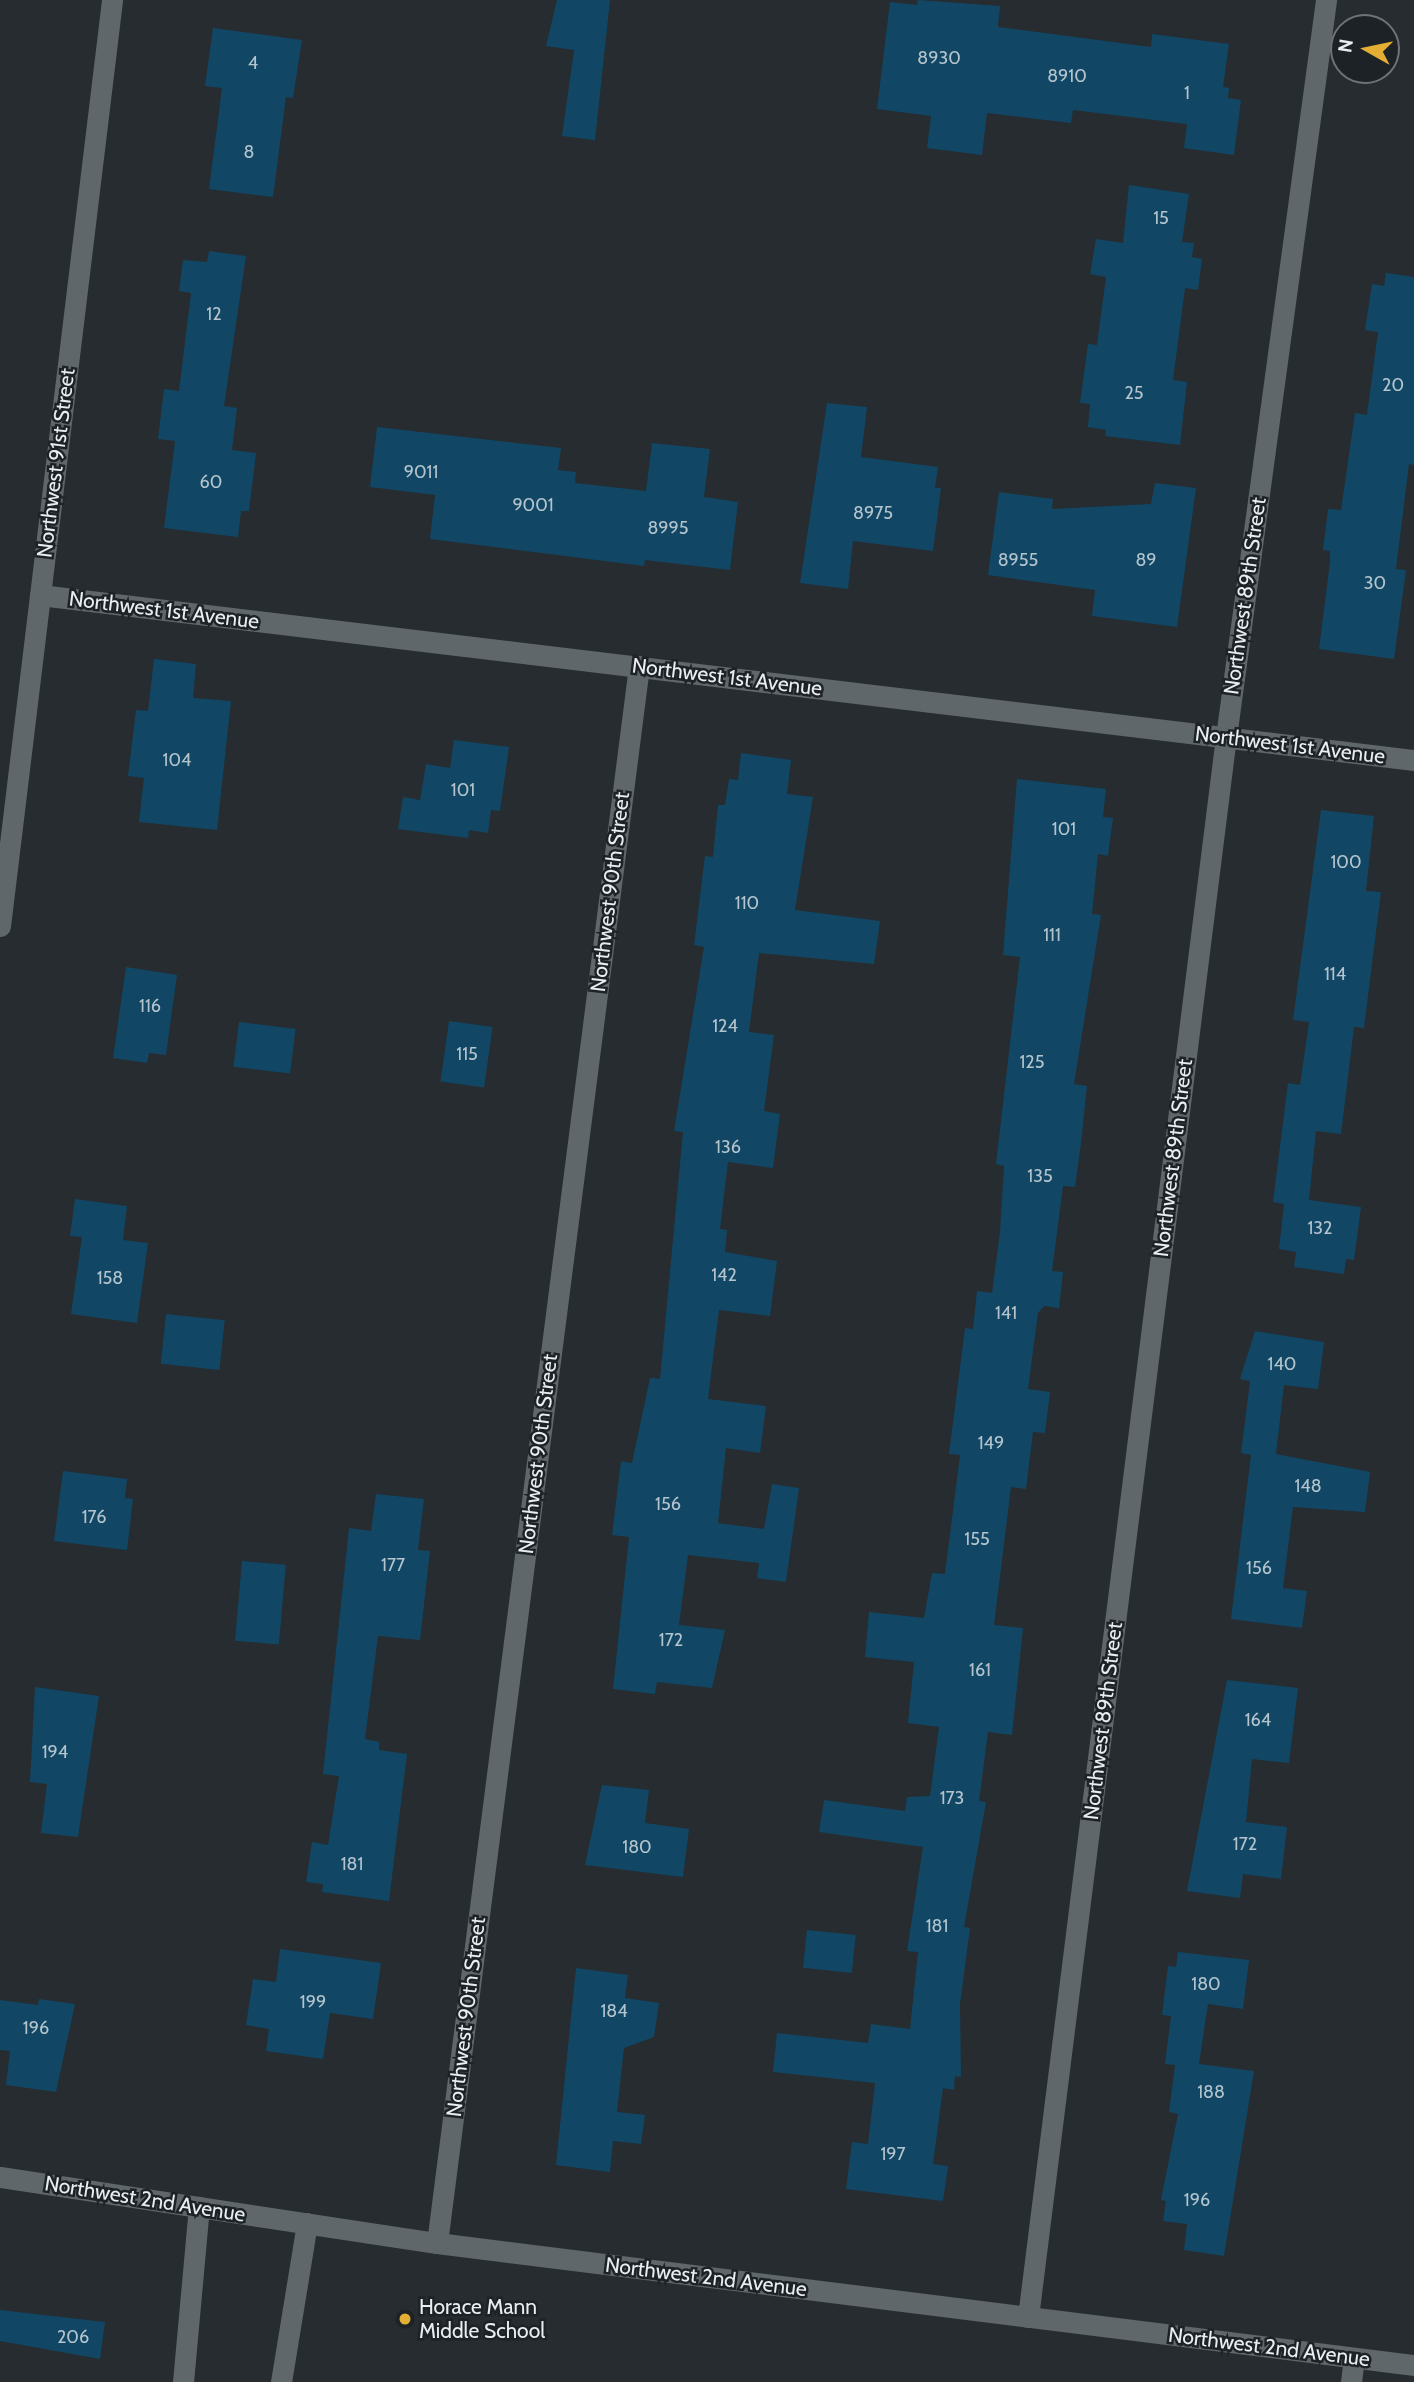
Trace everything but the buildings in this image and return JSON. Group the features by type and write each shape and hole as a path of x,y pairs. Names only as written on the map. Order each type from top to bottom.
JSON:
{"street":[{"name":"Northwest 91st Street","path":"0,926 112,0"},
{"name":"Northwest 89th Street","path":"1028,2317 1226,737 1326,0"},
{"name":"Northwest 1st Avenue","path":"40,595 1414,760"},
{"name":"Northwest 90th Street","path":"437,2243 639,666"},
{"name":"Northwest 2nd Avenue","path":"0,2177 437,2243 1414,2365"},
{"path":"183,2382 199,2207"},
{"path":"281,2382 307,2223"},
{"path":"1351,2382 1354,2358"}],"place":[{"name":"Horace Mann Middle School","path":"405,2319"}]}
